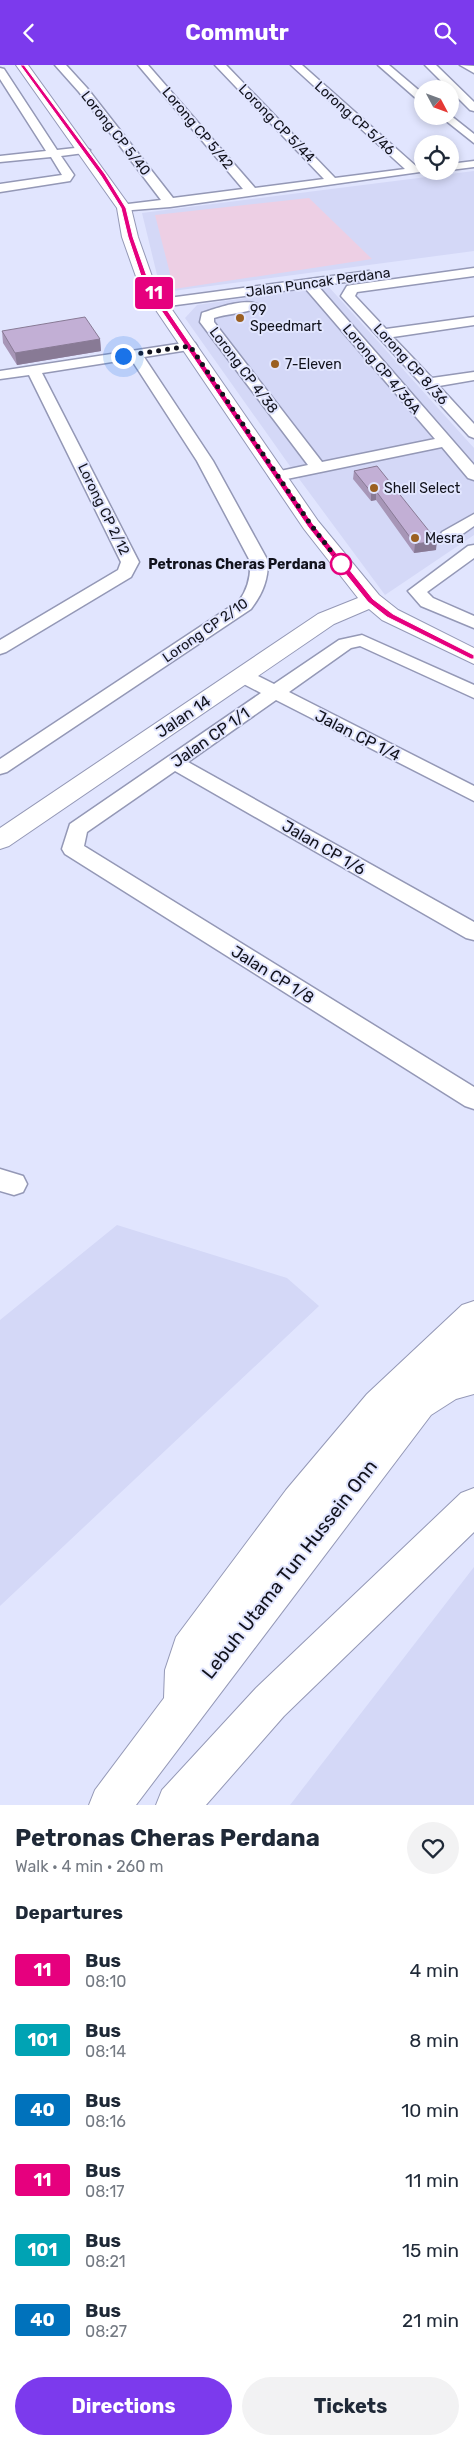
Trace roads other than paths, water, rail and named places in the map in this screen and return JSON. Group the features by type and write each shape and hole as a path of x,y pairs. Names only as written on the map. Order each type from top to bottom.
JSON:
{"street":[{"path":"22,65 84,149 124,208 130,237 147,285 311,525 370,600 390,615 474,657"},
{"name":"Lorong CP 5/40","path":"60,65 81,88 170,203"},
{"name":"Lorong CP 5/42","path":"143,65 252,192"},
{"name":"Lorong CP 5/44","path":"220,65 333,182"},
{"name":"Lorong CP 5/46","path":"296,65 414,168"},
{"path":"383,65 414,91"},
{"path":"430,65 474,108"},
{"path":"466,65 474,70"},
{"path":"0,71 68,175 66,179 0,188"},
{"path":"456,125 474,140"},
{"path":"0,159 84,149"},
{"path":"459,166 474,164"},
{"path":"124,208 414,172"},
{"name":"Jalan Puncak Perdana","path":"161,303 474,261"},
{"name":"Lorong CP 8/36","path":"474,272 352,289 348,296 474,433"},
{"name":"Lorong CP 4/36A","path":"308,283 474,475"},
{"path":"302,299 320,297"},
{"name":"Lorong CP 4/38","path":"267,304 223,310 207,316 207,322 318,468"},
{"path":"384,334 474,321"},
{"path":"0,375 190,346"},
{"name":"Lorong CP 2/10","path":"0,768 244,605 255,593 260,579 259,561 205,461 135,354"},
{"name":"Lorong CP 2/12","path":"0,647 125,573 130,562 33,369"},
{"path":"429,383 474,376"},
{"path":"278,476 444,442"},
{"path":"448,536 474,519"},
{"path":"474,550 417,591 427,602 474,623"},
{"name":"Jalan 14","path":"1,838 326,619 370,600"},
{"name":"Jalan CP 1/1","path":"73,849 77,829 345,644 362,640 474,692"},
{"name":"Jalan CP 1/4","path":"242,676 474,794"},
{"name":"Jalan CP 1/6","path":"174,762 474,932"},
{"name":"Jalan CP 1/8","path":"73,849 474,1099"},
{"path":"184,1705 185,1670 190,1651 288,1519 380,1406 474,1315"},
{"name":"Lebuh Utama Tun Hussein Onn","path":"110,1805 184,1705 418,1403 474,1339"},
{"path":"418,1403 447,1386 474,1378"},
{"path":"177,1805 270,1703 474,1506"}],"place":[{"name":"99 Speedmart","path":"240,318"},
{"name":"7-Eleven","path":"275,364"},
{"name":"Shell Select","path":"374,488"},
{"name":"Mesra","path":"415,538"},
{"name":"Petronas Cheras Perdana","path":"341,564"}]}
